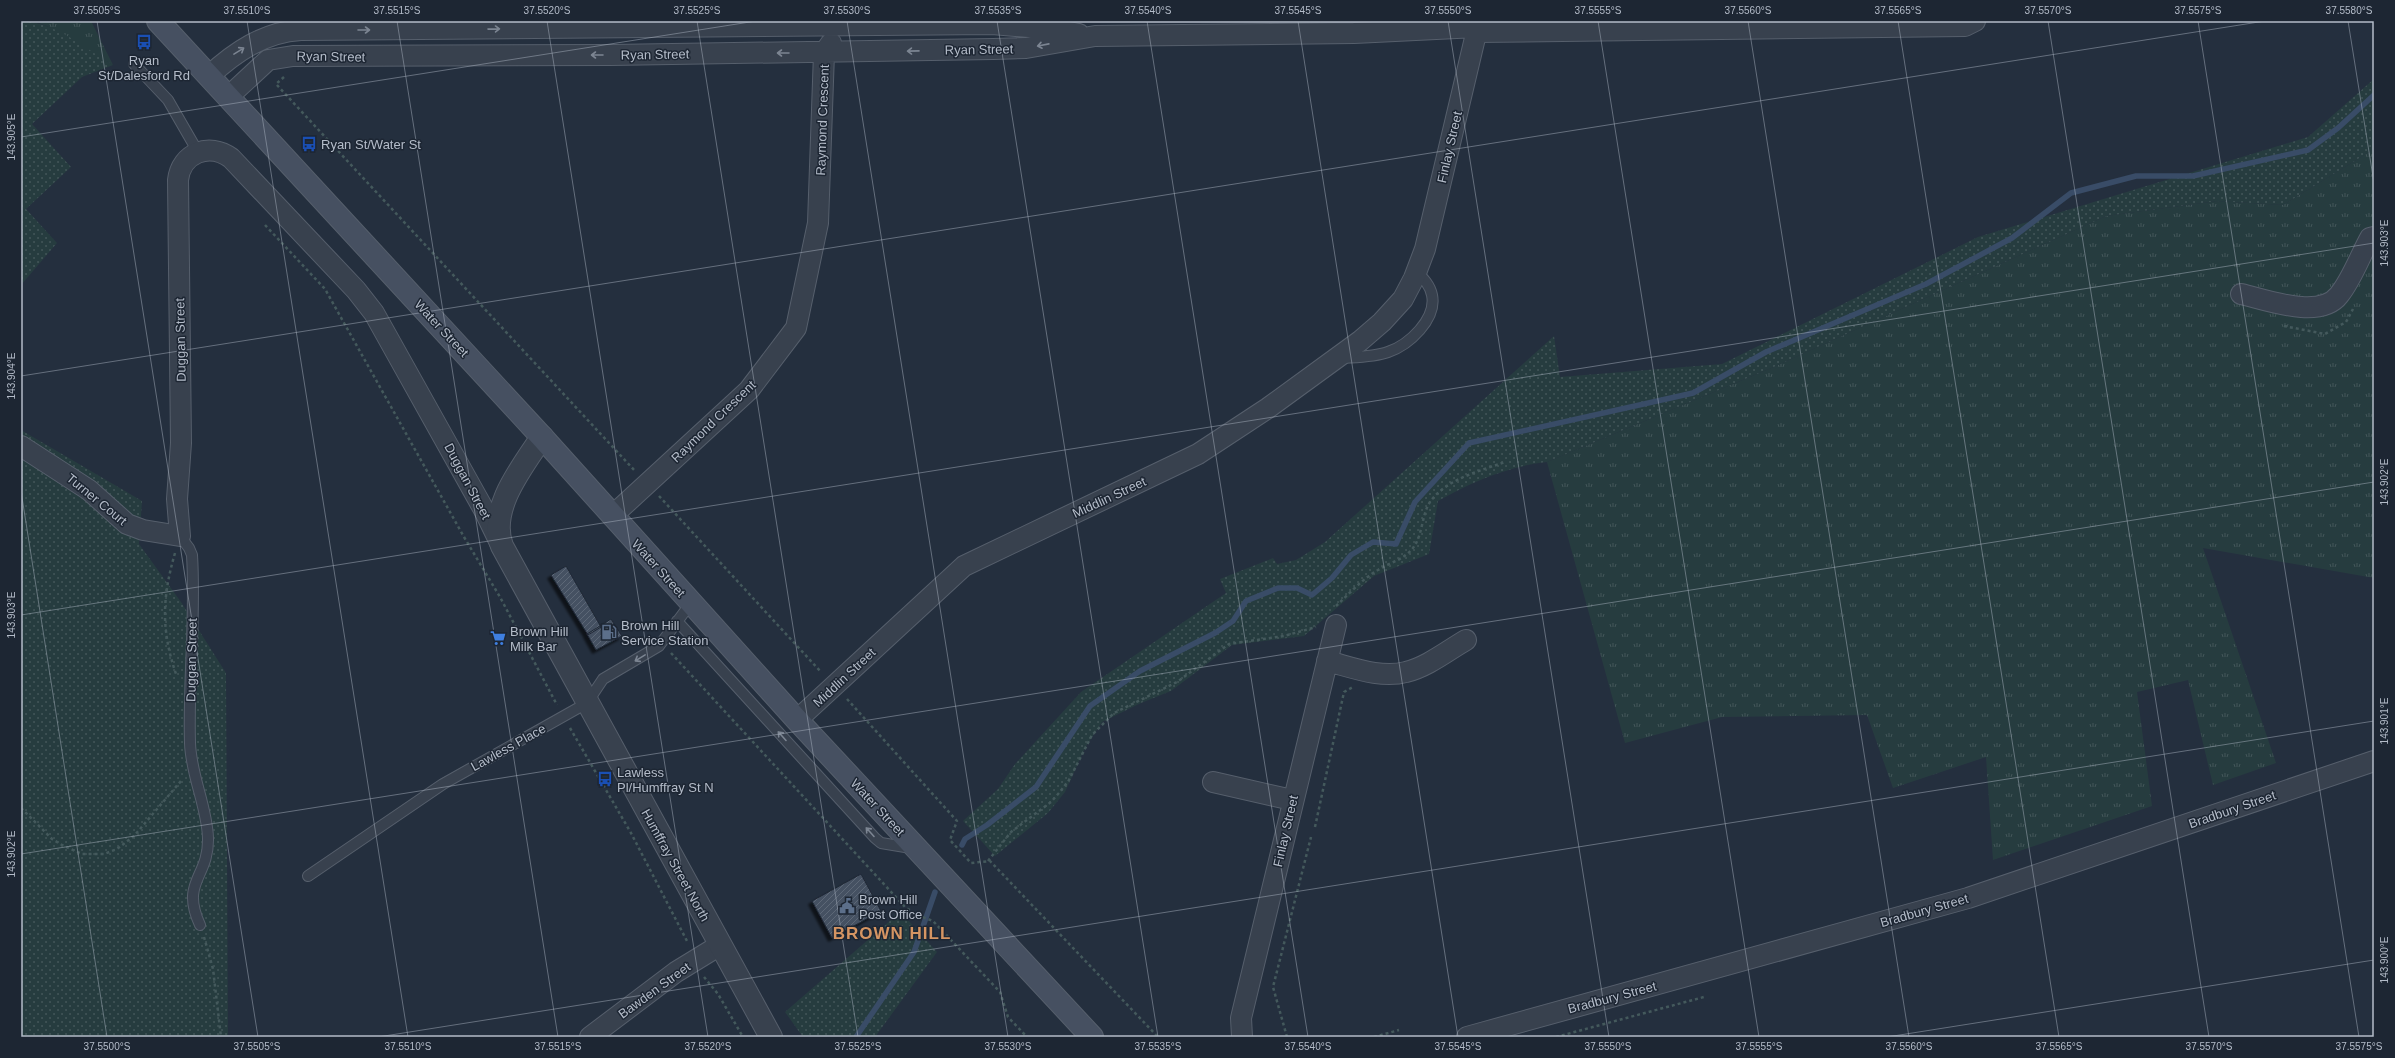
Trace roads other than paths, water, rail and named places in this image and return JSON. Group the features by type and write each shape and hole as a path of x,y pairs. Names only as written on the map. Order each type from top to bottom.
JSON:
{"main road":[{"name":"Water Street","path":"158,21 542,437 797,720 1092,1037"}],"street":[{"path":"601,28 624,21"},
{"name":"Ryan Street","path":"228,97 265,62 274,58 293,56 824,53 1015,37 1054,29 1095,36 1183,28 1354,33 1478,26 1811,24 1965,26 1975,21"},
{"name":"Ryan Street","path":"209,76 233,55 251,44 274,34 293,30 601,28 700,24 831,26 1015,37"},
{"name":"Raymond Crescent","path":"612,516 749,390 796,328 818,223 824,53 831,45 831,26"},
{"name":"Finlay Street","path":"1417,272 1425,249 1478,26"},
{"name":"Duggan Street","path":"180,536 177,505 182,443 178,180 183,164 198,152 217,150 231,158 371,308 484,510 502,546"},
{"path":"2241,294 2310,309 2327,305 2339,295 2370,238 2374,238"},
{"name":"Middlin Street","path":"797,720 964,566 1198,454 1268,408 1374,330 1403,299 1417,272"},
{"name":"Humffray Street North","path":"542,437 514,481 501,510 497,530 502,546 586,703 771,1037"},
{"name":"Turner Court","path":"21,446 89,490 127,524 143,530 180,536"},
{"name":"Finlay Street","path":"1242,1037 1241,1018 1292,800 1327,661 1329,618"},
{"path":"1327,661 1385,674 1406,672 1423,665 1466,640"},
{"name":"Bradbury Street","path":"1467,1037 1968,898 2374,761"},
{"path":"1213,782 1292,800"},
{"name":"Bawden Street","path":"590,1037 676,972 720,945"}],"lane":[{"path":"134,64 168,100 198,152"},
{"path":"1337,358 1388,353 1403,346 1415,335 1429,315 1432,300 1428,286 1417,272"},
{"name":"Duggan Street","path":"180,536 189,548 192,559 191,751 205,812 208,838 205,862 191,896 193,908 200,925"},
{"name":"Lawless Place","path":"308,876 443,784 586,703 603,679 659,646 691,603"},
{"path":"677,621 875,838 881,843 918,849"}],"waterway":[{"path":"962,845 965,839 987,825 1036,787 1090,706 1140,671 1215,633 1233,621 1246,601 1278,588 1297,588 1312,595 1332,578 1351,555 1373,542 1396,544 1415,502 1469,443 1693,393 1766,352 1926,284 2012,238 2071,193 2136,176 2193,176 2308,150 2338,128 2374,95"},
{"path":"856,1037 914,952 935,892"}],"place":[{"name":"Ryan St/Dalesford Rd","path":"144,42"},
{"name":"Ryan St/Water St","path":"309,144"},
{"name":"Brown Hill Service Station","path":"609,632"},
{"name":"Brown Hill Milk Bar","path":"498,638"},
{"name":"Lawless Pl/Humffray St N","path":"605,779"},
{"name":"Brown Hill Post Office","path":"847,906"}],"district":[{"name":"BROWN HILL","path":"892,933"}]}
